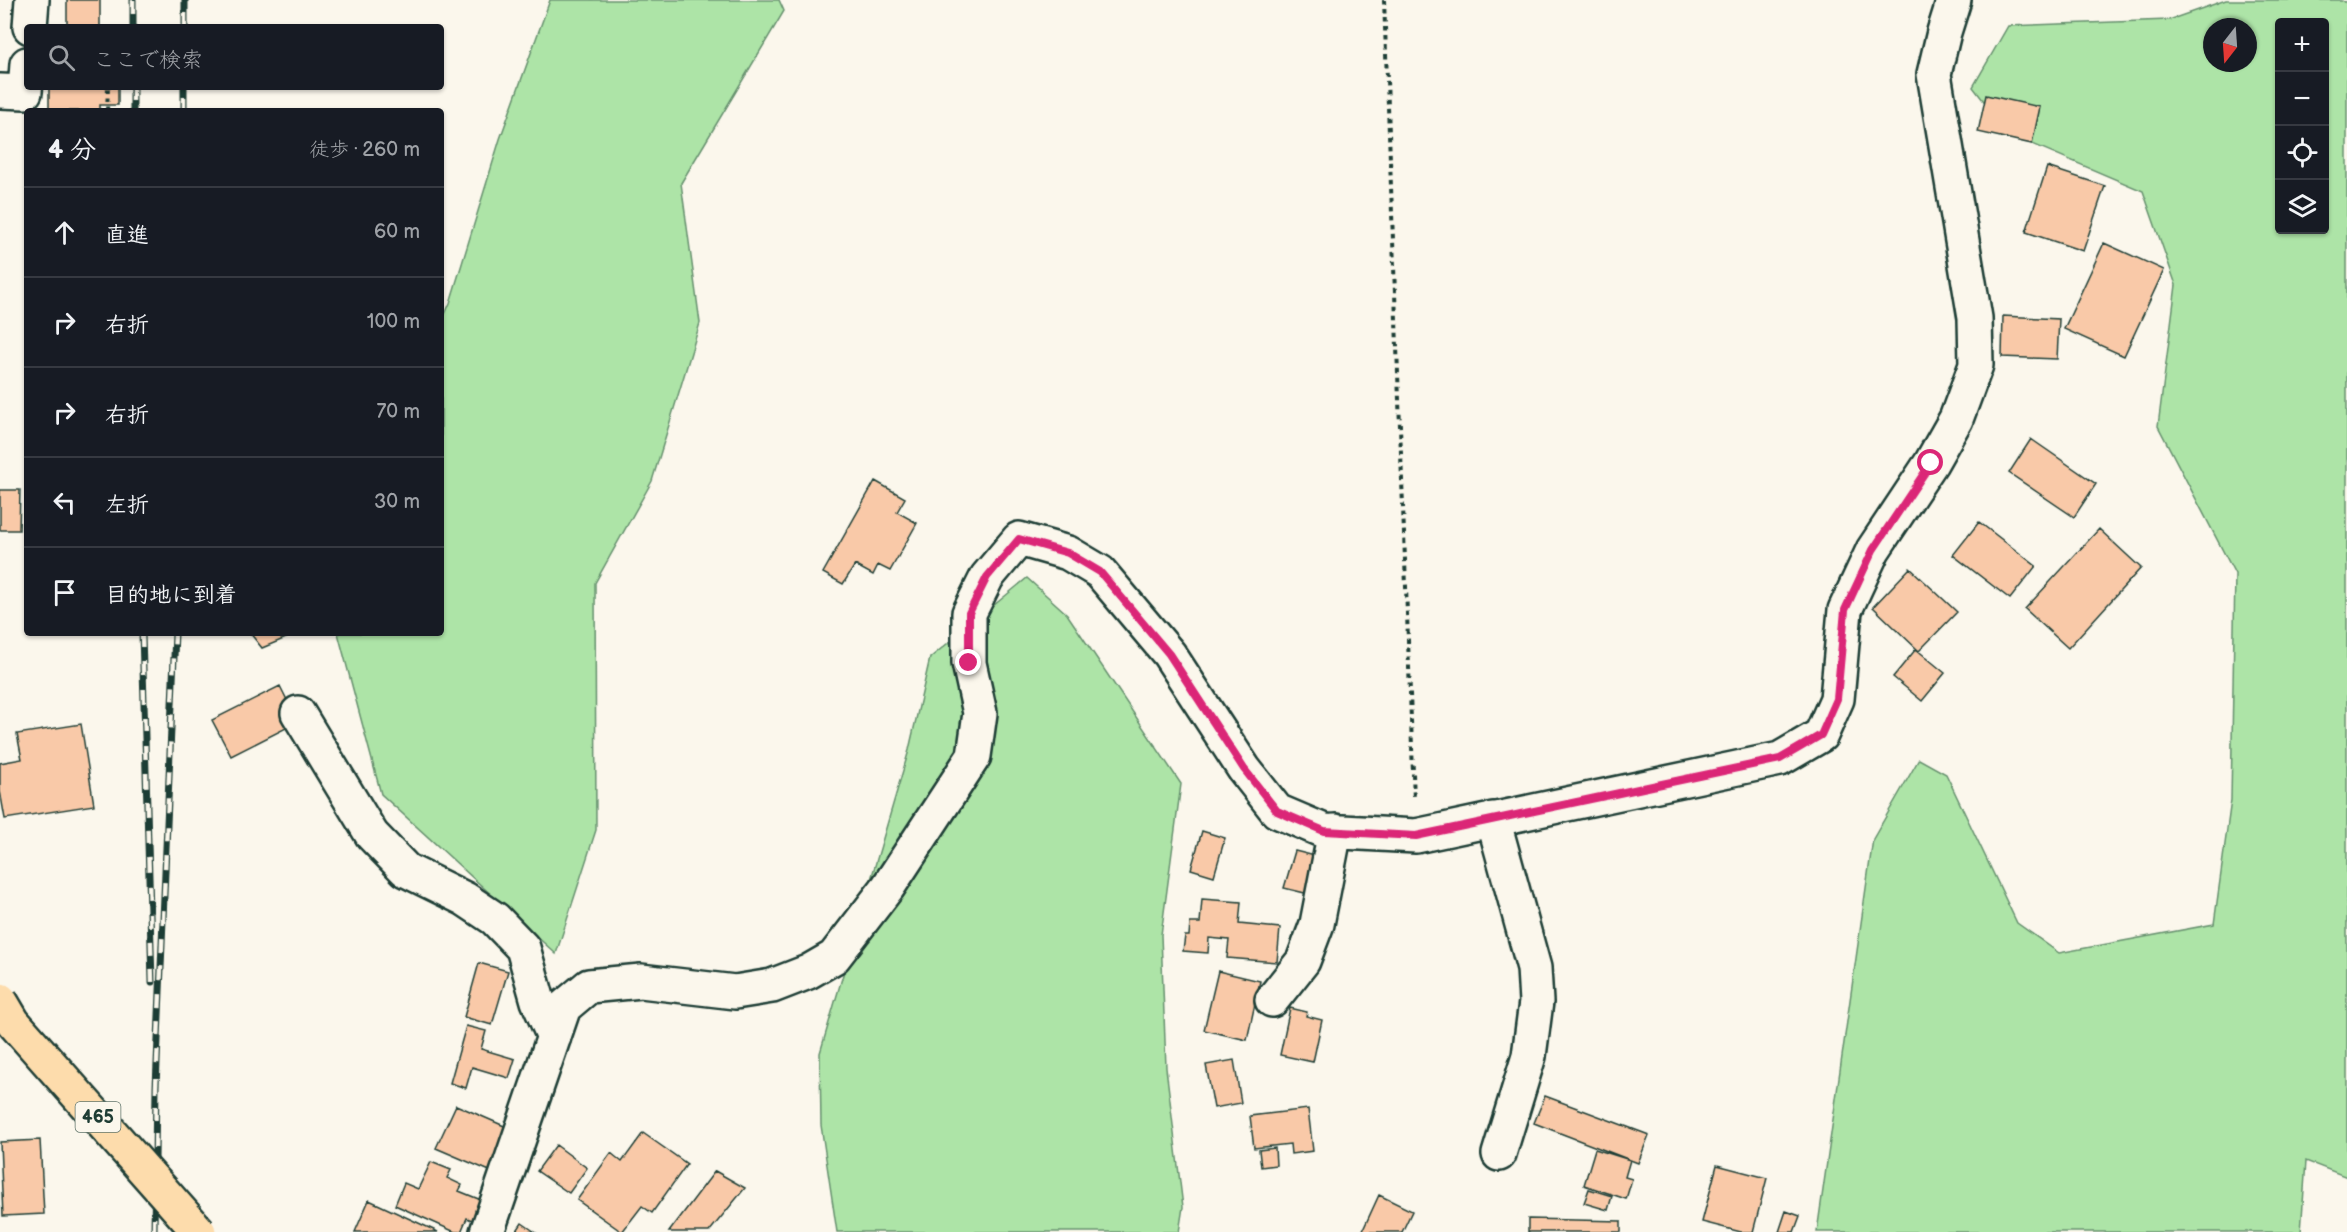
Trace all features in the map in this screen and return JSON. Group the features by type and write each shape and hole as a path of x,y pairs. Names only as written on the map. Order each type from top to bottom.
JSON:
{"highway":[{"name":"465","path":"0,1000 13,1022 199,1232"}],"street":[{"path":"30,24 32,0"},
{"path":"487,1232 564,1007 589,986 641,981 735,992 772,986 808,972 834,957 888,887 974,756 980,713 969,663 969,613 987,577 1019,539 1068,553 1100,572 1169,654 1244,769 1277,811 1324,831 1416,836 1780,759 1821,735 1837,699 1845,610 1873,550 1931,463 1956,419 1976,364 1975,318 1934,74 1954,0"},
{"path":"298,713 372,835 406,870 465,899 495,919 523,948 537,1001 554,1038"},
{"path":"1493,819 1534,968 1536,1002 1530,1056 1499,1154"},
{"path":"1272,1000 1303,962 1317,924 1335,831"}],"path":[{"path":"1384,0 1416,836"},
{"path":"107,108 108,90"}],"green space":[{"path":"550,0 779,0 784,11 681,183 700,323 652,481 595,583 596,830 556,954 381,794 339,636 444,636 444,316 500,139"},
{"path":"2226,0 2342,0 2347,3 2347,1177 2306,1161 2301,1232 1817,1232 1873,839 1919,759 1946,774 2017,923 2059,953 2214,924 2231,800 2235,574 2158,426 2176,285 2143,191 2009,134 1973,87 2008,26 2169,20"},
{"path":"1027,578 1067,614 1181,784 1161,935 1166,1068 1183,1207 1179,1232 837,1232 821,1125 820,1053 909,750 930,658"}],"building":[{"path":"67,0 100,0 100,24 67,24"},
{"path":"49,90 118,90 118,105 100,105 100,108 49,108"},
{"path":"1986,95 2040,107 2032,144 1978,132"},
{"path":"2047,167 2105,186 2083,251 2026,232"},
{"path":"2104,243 2164,270 2124,356 2064,329"},
{"path":"2003,316 2059,319 2057,359 2002,357"},
{"path":"2031,439 2096,484 2074,517 2009,473"},
{"path":"875,481 905,498 897,512 917,523 890,571 878,565 873,575 855,565 843,584 823,573"},
{"path":"0,490 20,490 19,530 0,530"},
{"path":"1979,522 2036,566 2010,599 1953,555"},
{"path":"2099,529 2141,568 2068,648 2025,609"},
{"path":"1910,568 1957,612 1919,651 1873,607"},
{"path":"252,636 291,636 262,648"},
{"path":"1916,649 1945,673 1922,701 1893,677"},
{"path":"280,686 298,722 231,756 212,720"},
{"path":"81,724 94,805 5,819 0,791 0,763 22,759 17,734"},
{"path":"1202,831 1225,838 1214,876 1191,869"},
{"path":"1295,851 1319,857 1309,894 1284,888"},
{"path":"1202,899 1241,902 1239,924 1280,928 1277,962 1227,958 1229,940 1209,938 1208,953 1183,951 1185,936 1189,936 1190,923 1200,923"},
{"path":"479,963 508,971 492,1025 464,1017"},
{"path":"1218,971 1260,981 1247,1040 1204,1030"},
{"path":"1290,1008 1307,1012 1306,1016 1322,1020 1313,1062 1280,1055"},
{"path":"466,1026 486,1031 481,1049 515,1059 509,1078 472,1067 466,1088 450,1083"},
{"path":"1234,1060 1241,1103 1214,1108 1206,1065"},
{"path":"1545,1096 1649,1135 1638,1163 1534,1123"},
{"path":"456,1105 511,1129 492,1172 436,1148"},
{"path":"1308,1109 1313,1151 1291,1154 1290,1144 1254,1148 1250,1116"},
{"path":"643,1133 687,1164 652,1213 642,1206 622,1232 577,1200 611,1153 622,1162"},
{"path":"40,1140 44,1214 3,1216 0,1142"},
{"path":"556,1145 587,1168 569,1193 537,1171"},
{"path":"1275,1148 1276,1165 1261,1167 1259,1150"},
{"path":"1595,1149 1630,1160 1625,1177 1632,1179 1626,1199 1584,1185"},
{"path":"431,1162 451,1170 447,1178 462,1185 459,1191 481,1200 472,1220 467,1218 461,1232 455,1232 395,1205 404,1183 418,1189"},
{"path":"1717,1165 1767,1178 1753,1232 1741,1232 1702,1222"},
{"path":"715,1171 745,1188 709,1232 669,1232"},
{"path":"1589,1189 1612,1196 1608,1210 1584,1203"},
{"path":"1379,1195 1412,1211 1402,1232 1362,1232"},
{"path":"369,1200 438,1232 355,1232"},
{"path":"1786,1211 1800,1216 1794,1232 1779,1232"},
{"path":"1528,1219 1621,1221 1621,1232 1528,1232"},
{"path":"522,1223 535,1232 516,1232"}],"railway":[{"path":"133,0 133,24"},
{"path":"185,0 185,24"},
{"path":"133,90 133,108"},
{"path":"184,90 184,108"},
{"path":"142,636 152,982"},
{"path":"154,1232 156,1087 175,636"}],"route":[{"path":"969,663 969,613 987,577 1019,539 1068,553 1100,572 1169,654 1244,769 1277,811 1324,831 1416,836 1780,759 1821,735 1837,699 1845,610 1873,550 1931,463"}]}
